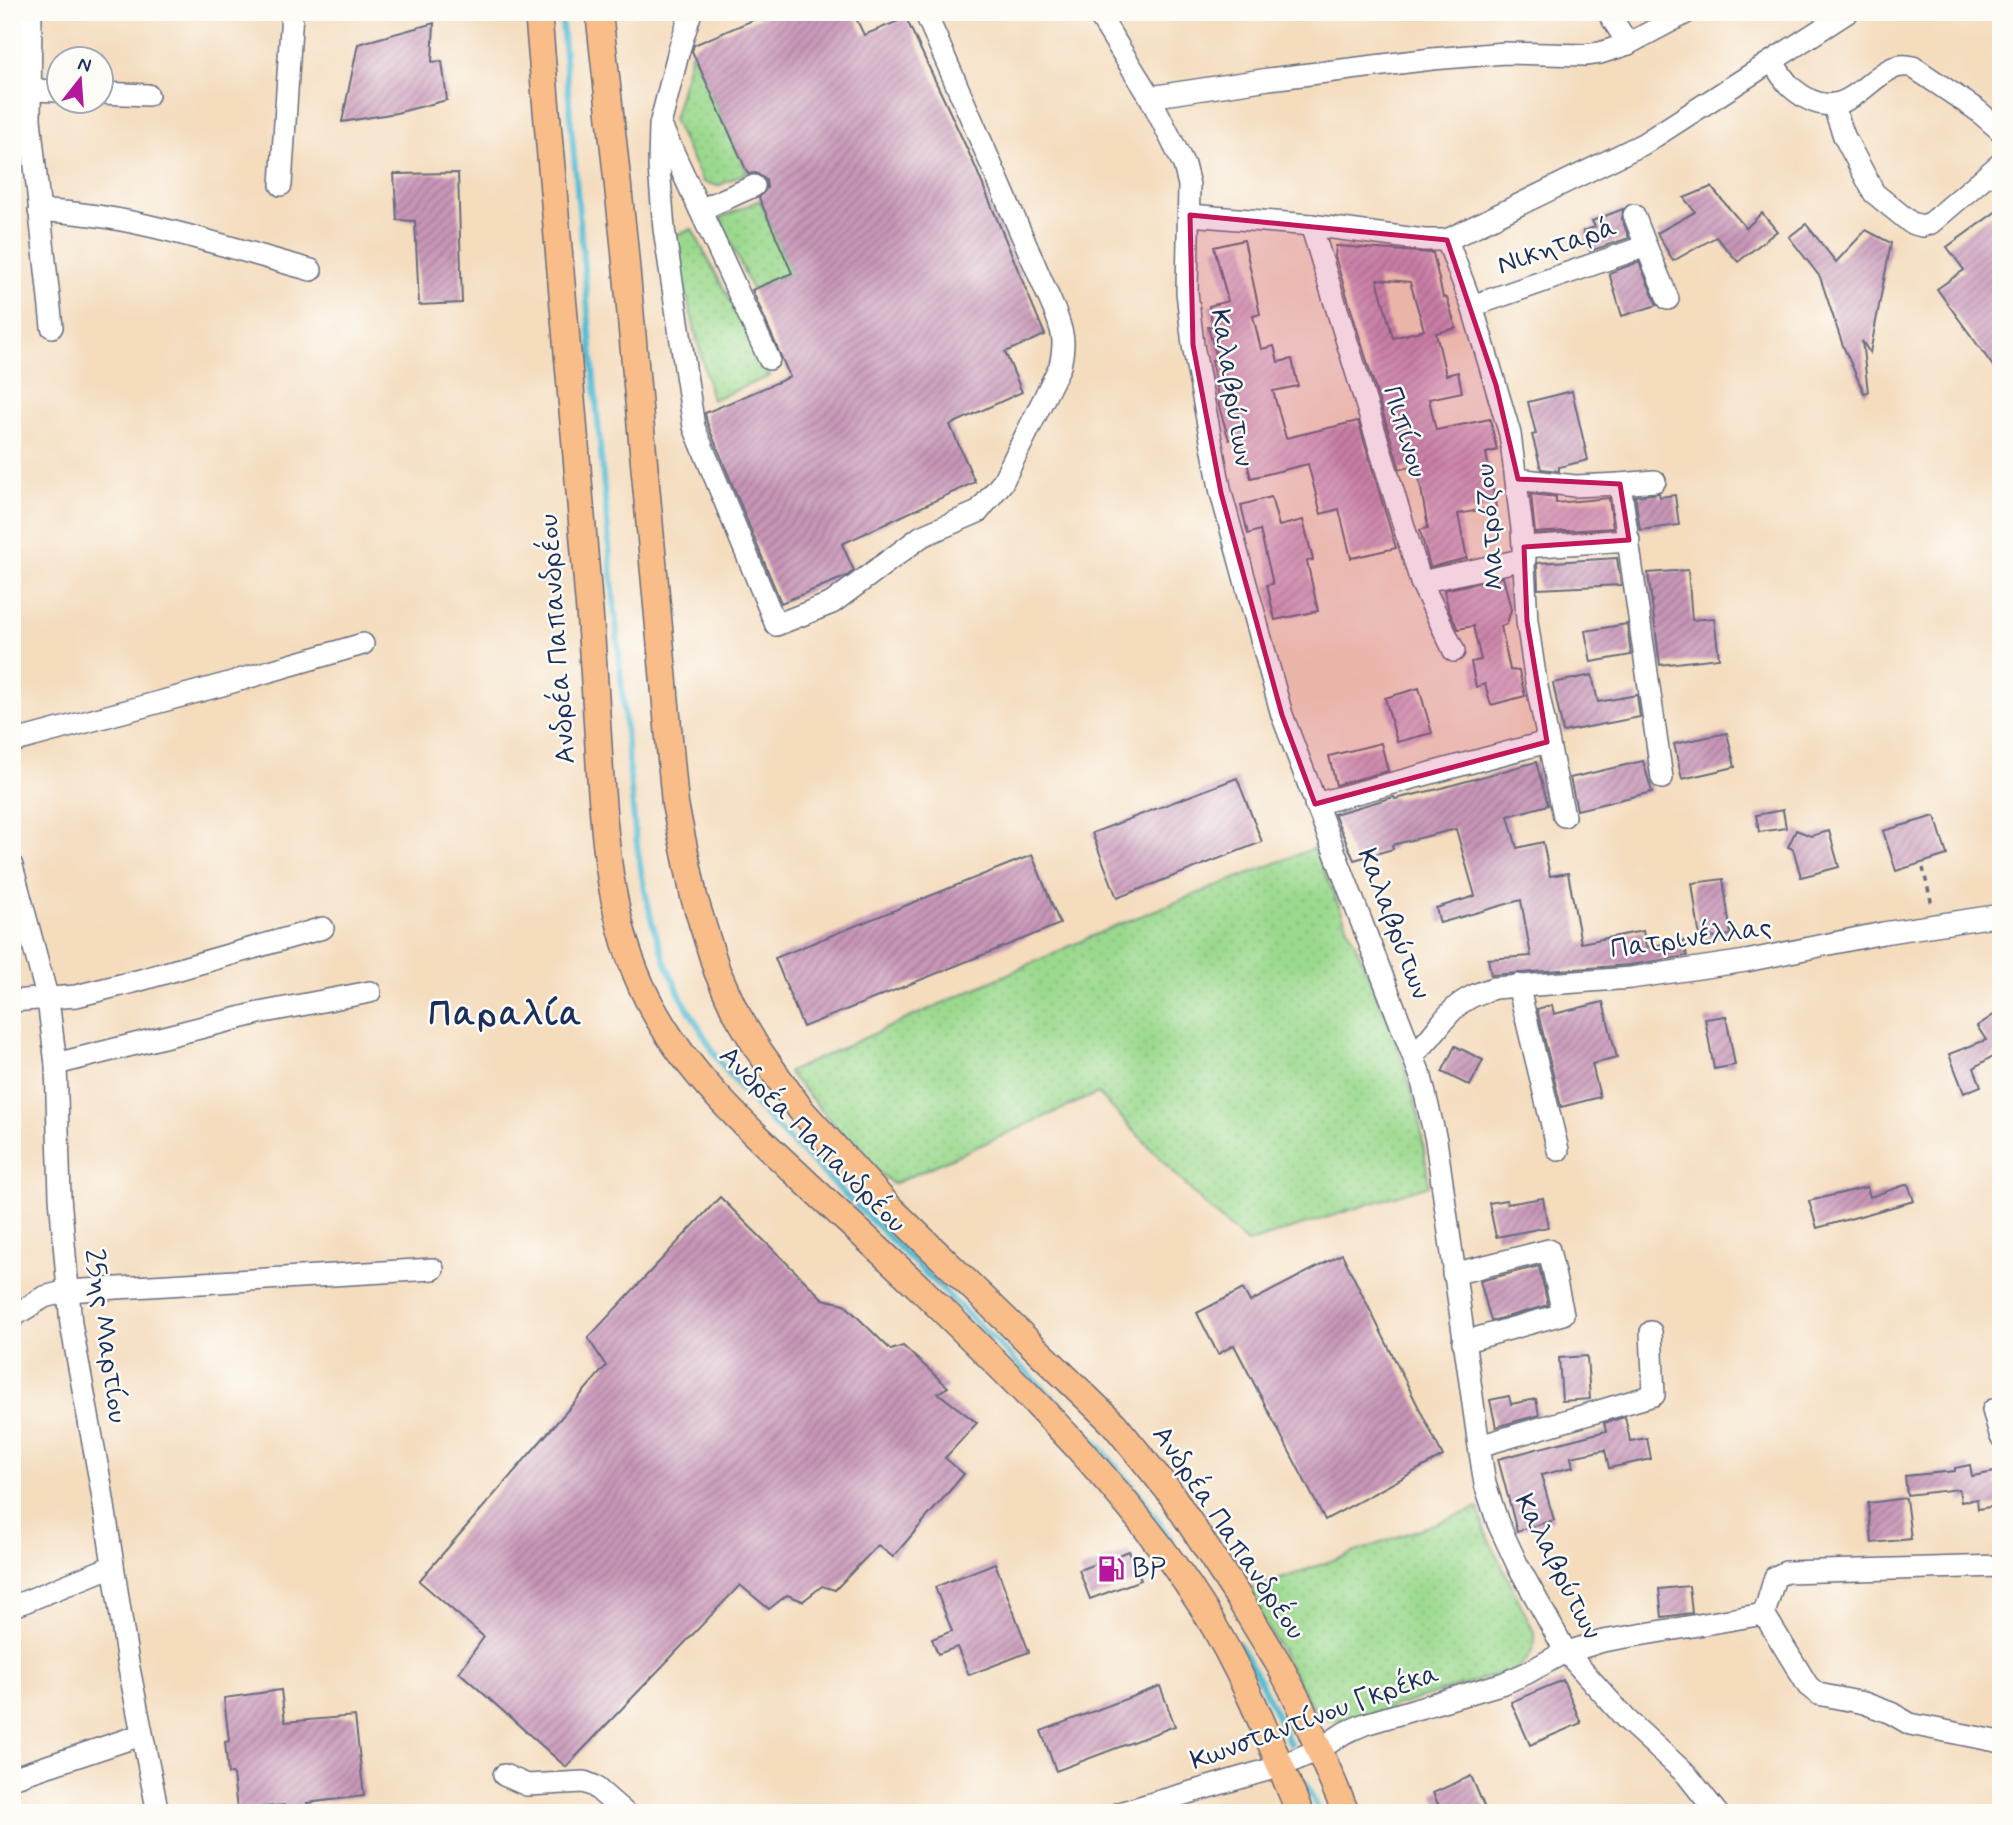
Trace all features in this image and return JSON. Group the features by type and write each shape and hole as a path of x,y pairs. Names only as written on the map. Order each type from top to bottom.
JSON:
{"main road":[{"name":"Ανδρέα Παπανδρέου","path":"538,12 589,608 606,857 621,934 632,966 655,1013 673,1041 720,1099 782,1161 925,1293 1000,1368 1071,1442 1145,1527 1218,1634 1252,1703 1300,1813"},
{"name":"Ανδρέα Παπανδρέου","path":"600,12 624,242 675,804 694,897 709,951 757,1048 801,1110 890,1208 1086,1395 1144,1459 1190,1522 1260,1632 1300,1705 1346,1813"}],"street":[{"path":"31,12 21,52 30,90 30,119 51,327"},
{"path":"281,185 292,12"},
{"path":"691,12 660,125 661,206 694,427 776,625 832,603 922,536 978,512 1002,483 1060,366 1064,337 1056,314 925,12"},
{"name":"Καλαβρύτων","path":"1097,12 1150,97 1184,165 1189,185 1188,292 1193,345 1221,493 1282,715 1421,1077 1436,1140 1485,1484 1498,1523 1517,1564 1566,1652 1626,1719 1687,1775 1717,1813"},
{"path":"1608,12 1628,44"},
{"path":"1150,97 1432,59 1505,53 1600,53 1628,44 1688,12"},
{"path":"1190,215 1311,225 1424,240 1447,240 1643,144 1848,12"},
{"path":"1772,62 1791,88 1812,101 1833,104 1850,99 1885,71 1903,64 1913,67 1977,110 2001,131"},
{"path":"30,90 46,91"},
{"path":"116,94 148,95"},
{"path":"1833,104 1844,136 1874,193 1911,223 1922,226 1931,223 2001,163"},
{"path":"660,125 769,359"},
{"path":"700,210 754,186"},
{"path":"39,211 116,220 311,270"},
{"path":"1634,215 1646,246"},
{"name":"Πιπίνου","path":"1311,225 1421,582 1454,651"},
{"name":"Ματρόζου","path":"1447,240 1472,306 1510,434 1524,553 1527,621 1547,742 1564,816"},
{"name":"Νικηταρά","path":"1472,306 1646,246 1668,299"},
{"path":"1517,479 1568,485 1655,481"},
{"path":"1620,484 1662,778"},
{"path":"1421,582 1524,553 1629,540"},
{"path":"12,742 363,644"},
{"path":"1315,804 1547,742"},
{"name":"25ης Μαρτίου","path":"12,866 48,1000 56,1064 60,1197 67,1292 141,1735 158,1813"},
{"name":"Πατρινέλλας","path":"1413,1054 1465,1000 1494,988 1631,978 1746,961 1925,926 2001,915"},
{"path":"12,1001 48,1000 136,981 323,928"},
{"path":"1518,985 1558,1150"},
{"path":"56,1064 259,1013 370,992"},
{"path":"1453,1274 1549,1250 1563,1314 1463,1342"},
{"path":"12,1317 44,1297 67,1292 433,1269"},
{"path":"1479,1446 1654,1395 1651,1332"},
{"path":"1993,1410 2001,1437"},
{"path":"12,1607 113,1566"},
{"path":"2001,1566 1786,1572 1775,1577 1763,1614 1808,1686 1818,1694 1864,1703 1891,1713 1910,1724 2001,1742"},
{"name":"Κωνσταντίνου Γκρέκα","path":"1119,1813 1280,1766 1320,1749 1364,1724 1504,1683 1566,1652 1603,1640 1763,1614"},
{"path":"12,1779 141,1735"},
{"path":"504,1775 527,1785 584,1782 594,1786 625,1813"}],"path":[{"path":"1923,868 1931,905"}],"highlighted area":[{"path":"1190,215 1447,240 1496,385 1518,479 1620,484 1629,540 1524,547 1527,621 1547,742 1315,804 1282,715 1221,493 1193,345"}],"green space":[{"path":"692,51 747,172 718,186 703,182 673,120"},
{"path":"760,200 792,273 752,290 720,218"},
{"path":"692,229 770,376 712,400 672,236"},
{"path":"1314,848 1386,1016 1404,1066 1419,1116 1429,1185 1247,1243 1202,1202 1098,1093 893,1184 865,1160 788,1072 1115,926"},
{"path":"1478,1508 1485,1531 1534,1632 1533,1648 1527,1660 1519,1668 1347,1721 1329,1718 1313,1708 1247,1591"}],"building":[{"path":"772,12 853,12 864,35 906,18 975,166 1045,335 1005,352 1022,392 950,425 975,482 842,544 854,571 781,603 705,413 790,377 752,290 792,273 759,198 767,188 766,180 756,173 748,174 692,51 694,45"},
{"path":"434,23 432,62 442,61 447,100 396,113 342,122 358,44"},
{"path":"458,173 462,303 419,305 415,221 397,220 394,174"},
{"path":"1711,187 1746,228 1762,213 1777,231 1738,262 1716,237 1673,261 1657,233 1695,212 1684,198"},
{"path":"2001,208 2001,377 1937,289 1964,270 1947,247"},
{"path":"1623,209 1622,219 1629,238 1590,251 1583,231 1595,227 1592,221"},
{"path":"1806,224 1836,262 1866,230 1891,243 1870,353 1862,341 1868,392 1864,393 1843,346 1820,277 1789,237"},
{"path":"1244,240 1260,314 1253,316 1261,349 1274,346 1278,362 1292,359 1298,386 1273,391 1286,438 1358,421 1396,548 1351,558 1339,509 1321,514 1308,464 1251,478 1240,436 1229,440 1219,406 1212,360 1217,359 1208,327 1213,326 1209,306 1228,301 1214,247"},
{"path":"1336,246 1433,253 1443,297 1447,298 1456,328 1436,333 1446,375 1458,372 1462,392 1429,399 1436,430 1490,419 1497,450 1486,453 1496,507 1458,514 1467,558 1430,567 1420,530 1428,528 1417,466 1400,469 1335,257","holes":["1377,279 1410,282 1424,330 1393,338"]},
{"path":"1639,262 1657,305 1622,316 1609,273"},
{"path":"1572,391 1588,460 1559,467 1559,471 1541,469 1532,435 1536,434 1528,402"},
{"path":"1659,493 1660,497 1675,495 1679,525 1640,530 1635,496"},
{"path":"1531,494 1556,497 1556,503 1609,498 1613,528 1535,533"},
{"path":"1271,497 1279,526 1303,520 1313,560 1307,561 1318,611 1275,620 1267,585 1273,584 1260,530 1248,534 1241,505"},
{"path":"1617,558 1621,585 1538,589 1537,563"},
{"path":"1688,570 1692,620 1714,618 1719,658 1660,665 1648,573"},
{"path":"1503,577 1511,609 1507,624 1501,626 1510,670 1519,671 1525,696 1491,705 1485,684 1476,687 1471,662 1481,660 1473,626 1458,629 1449,611 1444,590"},
{"path":"1627,624 1631,655 1591,662 1585,631"},
{"path":"1592,675 1598,702 1637,695 1640,717 1563,732 1553,683"},
{"path":"1419,688 1432,733 1397,742 1385,698"},
{"path":"1727,733 1735,767 1682,779 1674,744"},
{"path":"1381,743 1388,771 1336,785 1329,756"},
{"path":"1643,761 1652,792 1577,810 1570,778"},
{"path":"1536,762 1548,805 1508,816 1517,848 1543,842 1550,876 1568,873 1581,943 1643,931 1646,947 1684,941 1687,956 1630,965 1491,975 1488,959 1531,956 1521,900 1440,923 1436,908 1475,896 1456,829 1392,845 1393,849 1354,860 1334,814"},
{"path":"1237,778 1262,842 1117,898 1092,833"},
{"path":"1783,810 1786,828 1759,832 1756,815"},
{"path":"1935,816 1947,855 1896,871 1883,831"},
{"path":"1796,830 1811,836 1829,831 1839,867 1801,877 1793,849 1788,847"},
{"path":"1032,855 1060,924 803,1027 775,958"},
{"path":"1723,879 1731,935 1700,939 1692,883"},
{"path":"1603,1002 1617,1058 1592,1064 1600,1097 1561,1107 1537,1009 1552,1005 1554,1014"},
{"path":"2001,1010 2001,1062 1996,1054 1974,1068 1981,1086 1964,1093 1949,1054 1986,1040 1977,1026"},
{"path":"1726,1016 1735,1065 1714,1069 1705,1019"},
{"path":"1455,1046 1483,1060 1470,1086 1442,1072"},
{"path":"1908,1184 1914,1201 1817,1228 1809,1201 1867,1187 1870,1197"},
{"path":"720,1197 823,1299 844,1304 891,1350 903,1346 948,1387 938,1393 977,1423 945,1458 964,1474 893,1557 878,1545 835,1590 822,1586 803,1601 787,1595 769,1609 740,1585 566,1767 459,1672 484,1637 419,1581 606,1366 588,1338"},
{"path":"1543,1198 1548,1227 1496,1237 1489,1203 1506,1200 1507,1204"},
{"path":"1342,1254 1443,1456 1325,1520 1234,1345 1218,1354 1197,1313 1243,1289 1250,1302"},
{"path":"1539,1266 1548,1305 1491,1321 1480,1281"},
{"path":"1587,1356 1590,1399 1562,1401 1559,1358"},
{"path":"1509,1396 1511,1404 1536,1399 1539,1415 1496,1427 1490,1400"},
{"path":"1625,1417 1630,1441 1647,1438 1651,1459 1609,1468 1605,1450 1571,1457 1573,1467 1541,1475 1554,1520 1517,1531 1498,1459 1606,1431 1604,1423"},
{"path":"1970,1465 1972,1476 1995,1472 2001,1505 1978,1509 1977,1499 1961,1502 1959,1489 1907,1495 1905,1476 1955,1471 1955,1468"},
{"path":"1906,1498 1911,1539 1872,1543 1868,1503"},
{"path":"1129,1551 1141,1580 1090,1599 1079,1570"},
{"path":"995,1563 1029,1652 969,1675 957,1647 938,1654 932,1639 952,1631 935,1587"},
{"path":"1689,1586 1692,1613 1662,1617 1659,1589"},
{"path":"1563,1680 1581,1723 1530,1745 1511,1702"},
{"path":"1160,1686 1175,1726 1056,1771 1041,1731"},
{"path":"281,1690 285,1722 355,1716 364,1796 307,1803 307,1808 284,1810 284,1805 237,1810 233,1774 228,1774 225,1742 229,1741 224,1698"},
{"path":"1471,1776 1487,1813 1442,1813 1433,1793"}],"waterway":[{"path":"561,12 635,832 652,922 665,961 680,995 719,1061 744,1093 1085,1429 1141,1495 1171,1540"},
{"path":"1238,1643 1260,1681 1290,1744"},
{"path":"1306,1783 1319,1813"}],"place":[{"name":"BP","path":"1111,1569"}],"district":[{"name":"Παραλία","path":"506,1015"}]}
